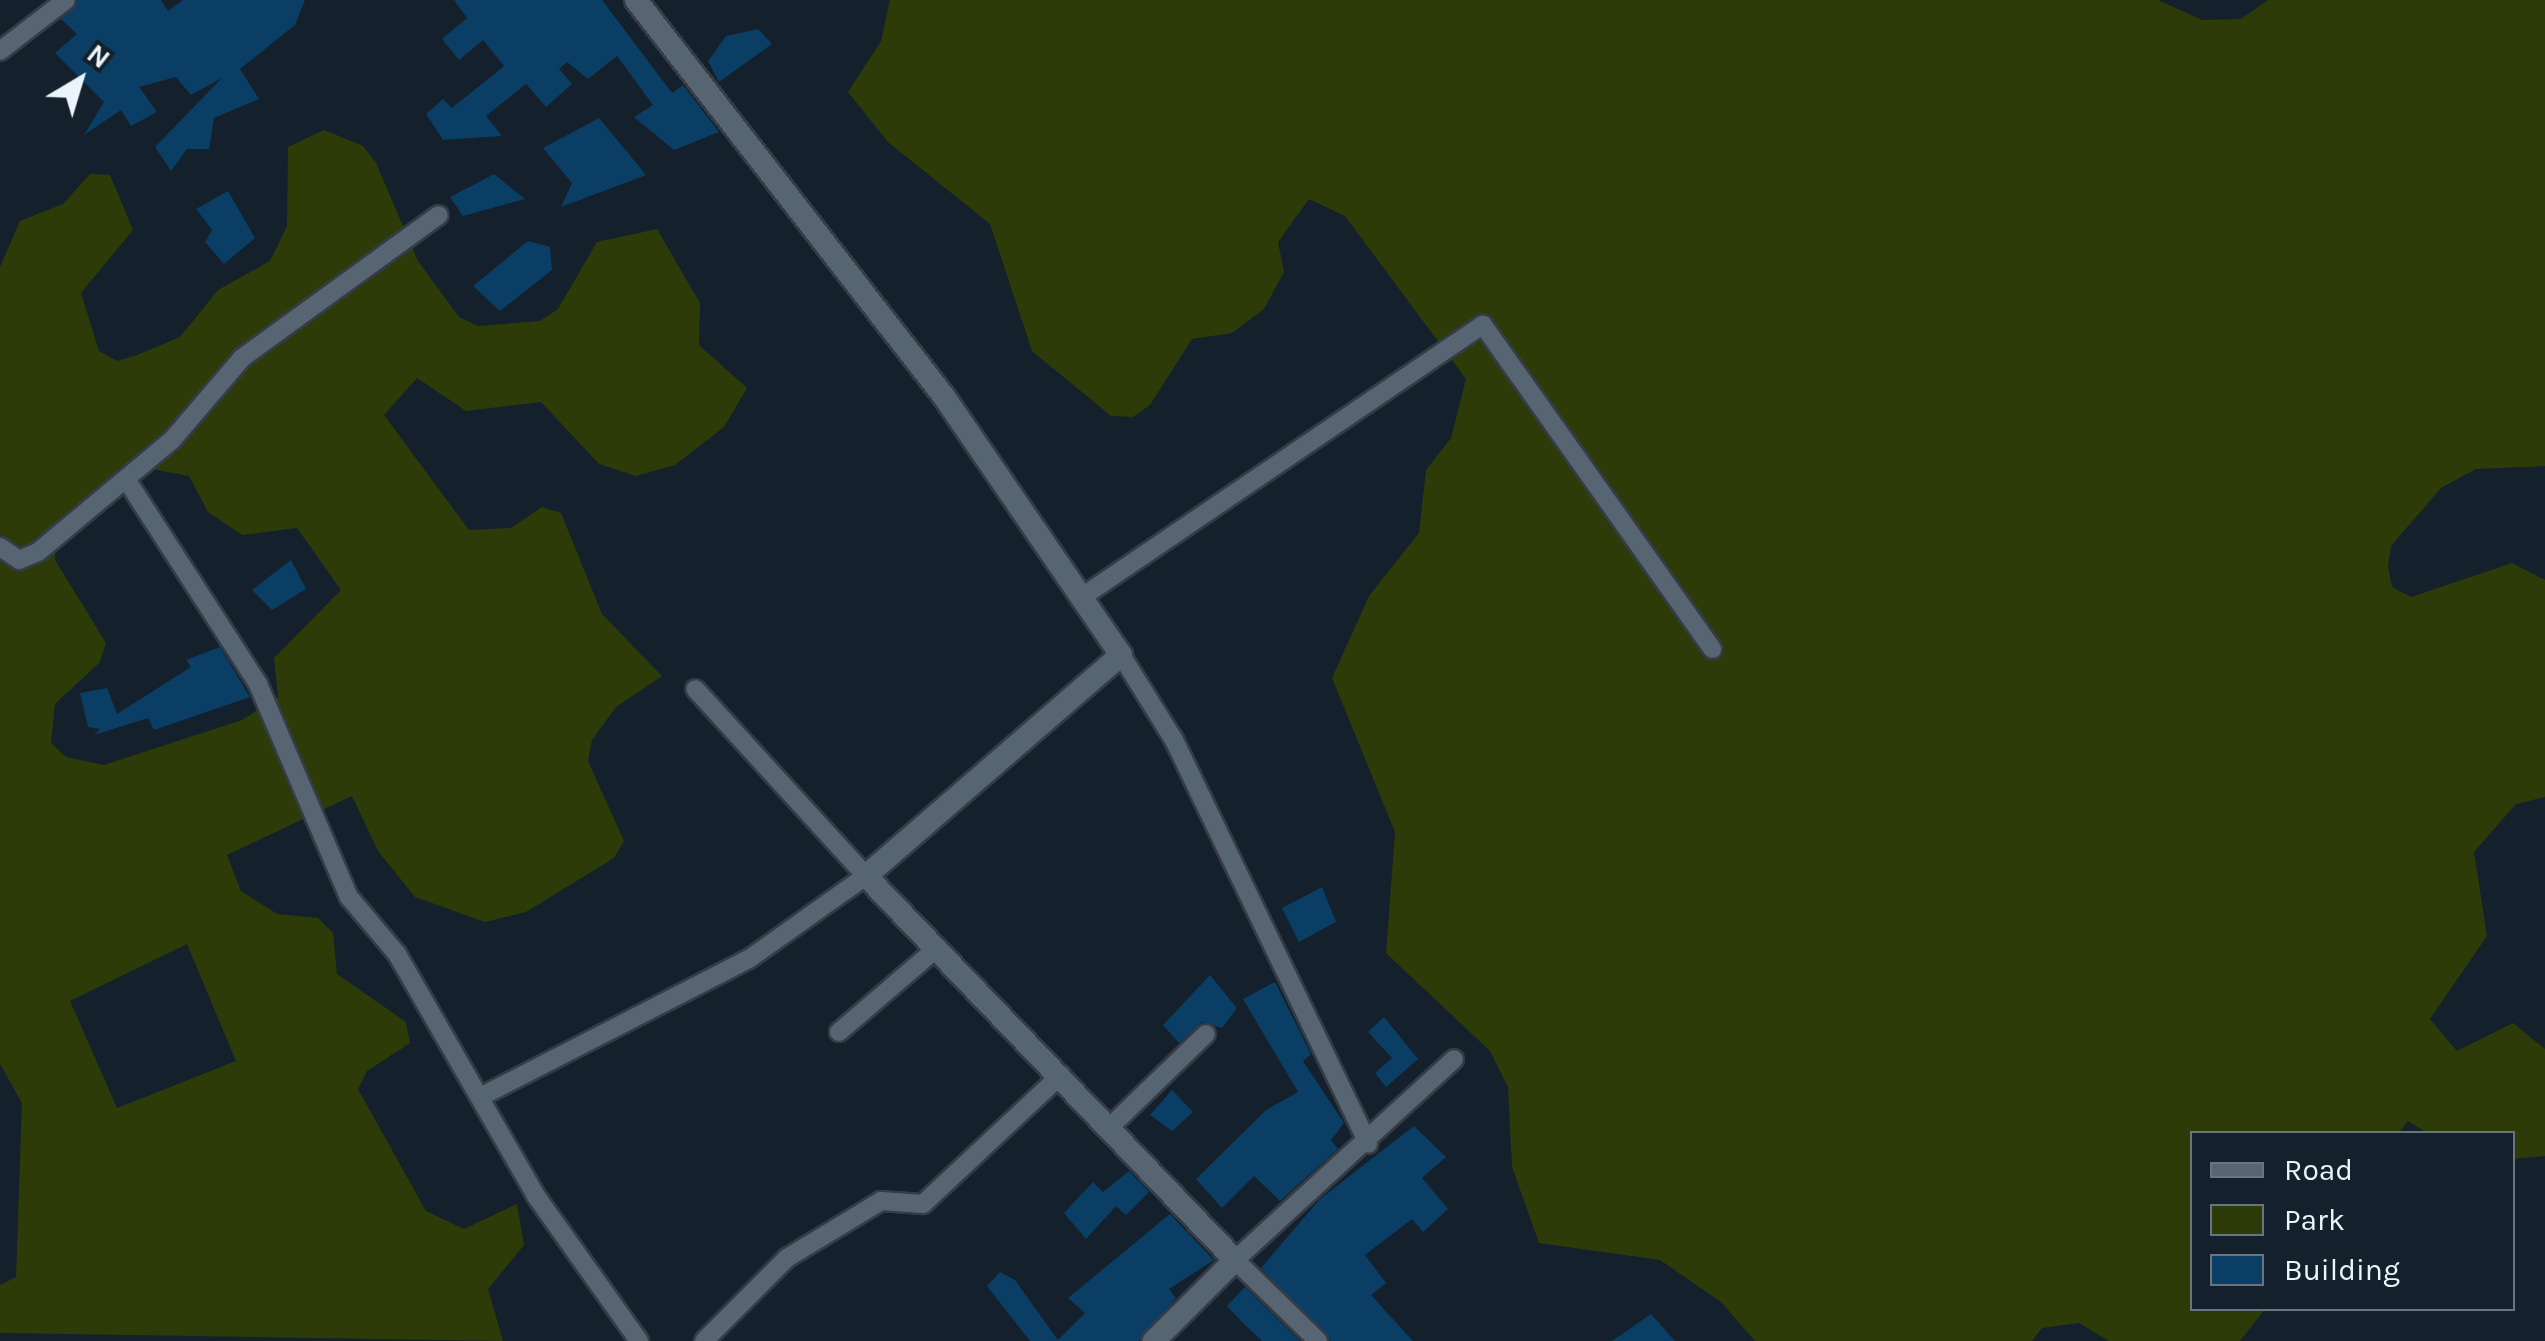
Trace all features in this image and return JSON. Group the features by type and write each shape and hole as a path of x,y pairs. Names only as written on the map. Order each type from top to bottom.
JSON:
{"street":[{"path":"0,50 66,0"},
{"path":"636,0 945,398 1085,595 1174,740 1368,1144"},
{"path":"0,547 27,558 126,479 242,358 439,215"},
{"path":"1085,595 1483,325 1712,649"},
{"path":"126,479 258,684 349,897 397,954 536,1196 639,1341"},
{"path":"482,1096 749,959 866,876 1121,656"},
{"path":"695,690 866,876 1318,1341"},
{"path":"839,1032 938,947"},
{"path":"1110,1126 1206,1034"},
{"path":"1154,1341 1236,1260 1368,1144 1454,1059"},
{"path":"704,1341 787,1258 882,1201 923,1204 1061,1075"}],"green space":[{"path":"890,0 2158,0 2202,20 2241,19 2268,0 2545,0 2545,466 2476,469 2441,488 2391,546 2388,566 2392,587 2411,597 2512,563 2545,580 2545,797 2516,804 2474,852 2487,936 2430,1019 2457,1051 2513,1023 2545,1049 2545,1156 2515,1159 2515,1131 2424,1131 2408,1121 2400,1131 2190,1131 2190,1311 2263,1311 2240,1341 2109,1341 2079,1323 2042,1328 2032,1341 1755,1341 1721,1302 1660,1260 1539,1243 1512,1167 1508,1087 1490,1051 1386,953 1395,832 1332,678 1369,596 1419,533 1426,470 1451,438 1466,379 1345,216 1309,199 1278,242 1284,272 1264,309 1232,333 1192,339 1150,405 1133,417 1111,416 1032,351 990,224 888,142 848,92 881,41"},
{"path":"324,130 363,146 376,163 418,261 459,317 478,326 540,321 558,309 597,242 657,229 700,303 699,345 747,388 724,427 675,465 636,476 599,464 541,402 466,411 417,378 384,415 469,530 511,528 542,507 561,513 602,614 662,676 616,707 592,740 588,761 624,841 614,858 526,912 485,922 415,897 378,851 352,796 227,855 241,891 277,914 318,918 333,933 337,974 406,1022 410,1043 367,1071 358,1089 426,1211 464,1229 517,1204 524,1245 488,1289 503,1341 0,1333 0,1285 16,1277 22,1103 0,1064 0,267 20,221 63,204 90,174 110,175 133,230 81,293 99,351 117,361 137,355 180,337 218,290 270,261 287,226 288,147","holes":["152,469 189,476 208,512 242,535 297,528 341,590 274,658 278,697 242,720 104,765 66,757 51,743 55,704 100,662 106,643 55,560 55,538","187,944 236,1061 117,1108 70,1001"]}],"building":[{"path":"78,0 161,0 168,11 183,0 305,0 295,25 240,69 259,99 214,118 209,149 187,149 171,171 155,147 222,78 191,95 176,77 139,87 157,112 131,126 121,110 84,135 104,102 55,53 77,34 61,19"},
{"path":"454,0 602,0 672,93 683,85 719,132 674,150 634,117 653,105 617,56 588,79 567,62 559,69 572,84 546,107 526,84 486,116 502,136 443,140 426,114 443,99 452,108 504,66 483,40 459,60 442,39 467,18"},
{"path":"758,29 772,44 719,82 708,61 726,36"},
{"path":"599,118 646,175 561,207 572,183 543,148"},
{"path":"494,174 525,199 463,216 450,197"},
{"path":"228,191 255,238 224,264 205,242 212,230 196,209"},
{"path":"528,241 550,247 552,270 500,311 473,286"},
{"path":"291,560 306,589 272,610 252,590"},
{"path":"220,647 250,697 154,730 148,718 94,735 100,729 88,727 80,693 107,688 117,714 191,667 186,660"},
{"path":"1322,887 1336,922 1299,942 1282,908"},
{"path":"1210,975 1237,1008 1222,1028 1202,1022 1179,1043 1163,1025"},
{"path":"1275,982 1311,1054 1303,1061 1344,1123 1331,1140 1338,1149 1280,1201 1254,1176 1222,1208 1196,1179 1266,1110 1298,1092 1243,999"},
{"path":"1384,1017 1418,1059 1386,1087 1375,1073 1392,1058 1368,1032"},
{"path":"1172,1090 1193,1112 1172,1131 1150,1115"},
{"path":"1414,1126 1446,1157 1422,1178 1448,1209 1423,1232 1412,1219 1365,1255 1386,1283 1371,1295 1413,1341 1330,1341 1261,1268 1320,1199"},
{"path":"1129,1171 1149,1192 1126,1215 1116,1206 1086,1239 1064,1213 1093,1182 1103,1192"},
{"path":"1170,1214 1214,1260 1169,1289 1176,1298 1139,1341 1030,1341 987,1286 1000,1272 1015,1280 1058,1340 1085,1313 1068,1298"},
{"path":"1245,1287 1300,1341 1262,1341 1245,1325 1227,1306"},
{"path":"1651,1314 1675,1341 1612,1341"}]}
